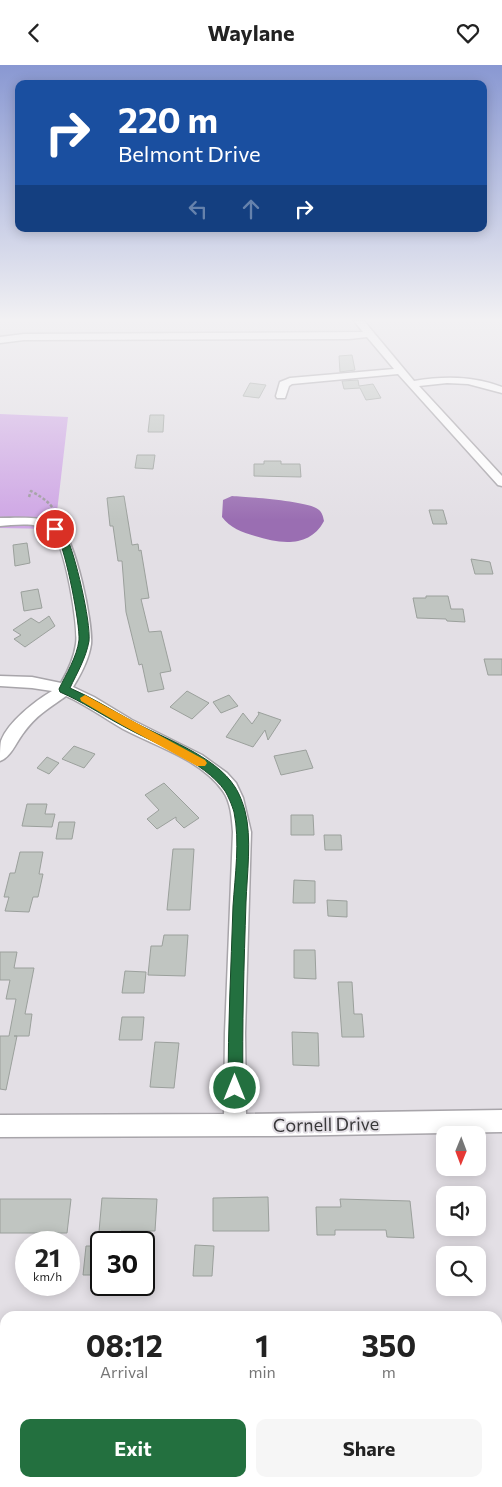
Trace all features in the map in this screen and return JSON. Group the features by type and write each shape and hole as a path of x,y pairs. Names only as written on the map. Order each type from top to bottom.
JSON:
{"street":[{"path":"281,396 283,387"},
{"path":"415,387 502,483"},
{"path":"0,522 29,522 55,529 61,535 67,548 82,619 84,639 82,651 64,689 31,714 6,744 0,755"},
{"path":"0,681 35,682 64,689 86,699 125,723 201,763 215,772 230,789 239,811 242,832 235,1033 235,1125"},
{"name":"Cornell Drive","path":"0,1125 235,1125 502,1121"}],"path":[{"path":"29,497 31,491 51,504 57,517 55,529"}],"shaded area":[{"path":"0,414 68,417 55,529 0,528"},
{"path":"232,496 300,503 320,511 324,521 318,530 303,540 284,542 265,539 237,529 222,517 223,500"}],"building":[{"path":"248,387 265,387 259,398 243,396"},
{"path":"344,387 375,387 381,398 366,400 360,388 344,389"},
{"path":"150,415 164,415 163,432 148,432"},
{"path":"137,455 155,455 153,469 135,468"},
{"path":"264,461 281,461 281,464 300,464 301,477 254,476 254,464 264,464"},
{"path":"124,496 132,545 138,544 139,551 141,550 149,598 141,599 149,632 161,631 171,671 160,673 164,689 148,692 142,664 139,665 126,612 122,561 118,561 113,526 110,526 107,498"},
{"path":"429,510 443,510 447,524 433,524"},
{"path":"27,543 30,563 15,566 13,545"},
{"path":"471,559 490,562 493,574 475,574"},
{"path":"38,589 42,608 24,611 21,592"},
{"path":"426,596 448,596 451,609 463,609 465,622 417,618 413,598 426,598"},
{"path":"49,616 55,626 25,647 14,639 21,635 13,630 31,618 39,623"},
{"path":"484,659 502,659 502,675 488,675"},
{"path":"187,691 209,703 192,719 170,707"},
{"path":"229,695 238,706 221,713 213,702"},
{"path":"258,712 281,720 268,740 265,730 253,747 226,737 243,713 252,724 259,714"},
{"path":"74,746 95,754 84,768 62,759"},
{"path":"306,750 313,768 281,775 274,756"},
{"path":"47,757 59,763 49,774 37,768"},
{"path":"164,783 199,818 184,828 176,820 176,817 157,829 147,819 159,810 145,795"},
{"path":"27,804 47,804 45,814 55,814 52,827 22,826"},
{"path":"291,815 313,815 314,835 291,835"},
{"path":"59,822 75,822 72,839 56,839"},
{"path":"324,835 341,835 342,850 325,850"},
{"path":"173,849 194,849 190,910 167,910"},
{"path":"20,852 43,852 39,874 43,874 38,897 33,897 29,912 5,911 9,897 4,897 10,873 15,873"},
{"path":"294,880 315,881 315,903 293,903"},
{"path":"327,900 347,901 347,917 328,916"},
{"path":"164,935 188,935 185,976 148,975 151,946 162,946"},
{"path":"294,950 315,950 316,979 294,978"},
{"path":"0,952 17,952 14,968 34,968 25,1014 32,1014 29,1036 17,1036 6,1090 0,1089 0,1036 9,1036 16,999 6,999 10,980 0,980"},
{"path":"125,971 146,972 144,993 122,993"},
{"path":"338,982 352,982 354,1014 362,1014 364,1037 342,1037"},
{"path":"122,1017 144,1017 142,1040 119,1040"},
{"path":"292,1032 318,1033 319,1066 293,1065"},
{"path":"155,1042 179,1043 174,1088 150,1087"},
{"path":"268,1197 269,1231 213,1231 213,1198"},
{"path":"102,1198 157,1199 155,1231 99,1231"},
{"path":"0,1199 71,1199 67,1231 15,1231 15,1233 0,1233"},
{"path":"340,1199 410,1201 414,1238 387,1237 386,1230 335,1230 335,1235 317,1235 316,1207 341,1207"},
{"path":"195,1245 214,1246 212,1276 193,1276"},
{"path":"86,1246 90,1246 90,1275 83,1275"}],"slow traffic":[{"path":"85,698 125,723 201,763"}],"route":[{"path":"55,529 61,535 67,548 82,619 84,639 76,666 64,689 86,699 125,723 215,772 230,789 239,811 242,832 235,1033 235,1088"}]}
